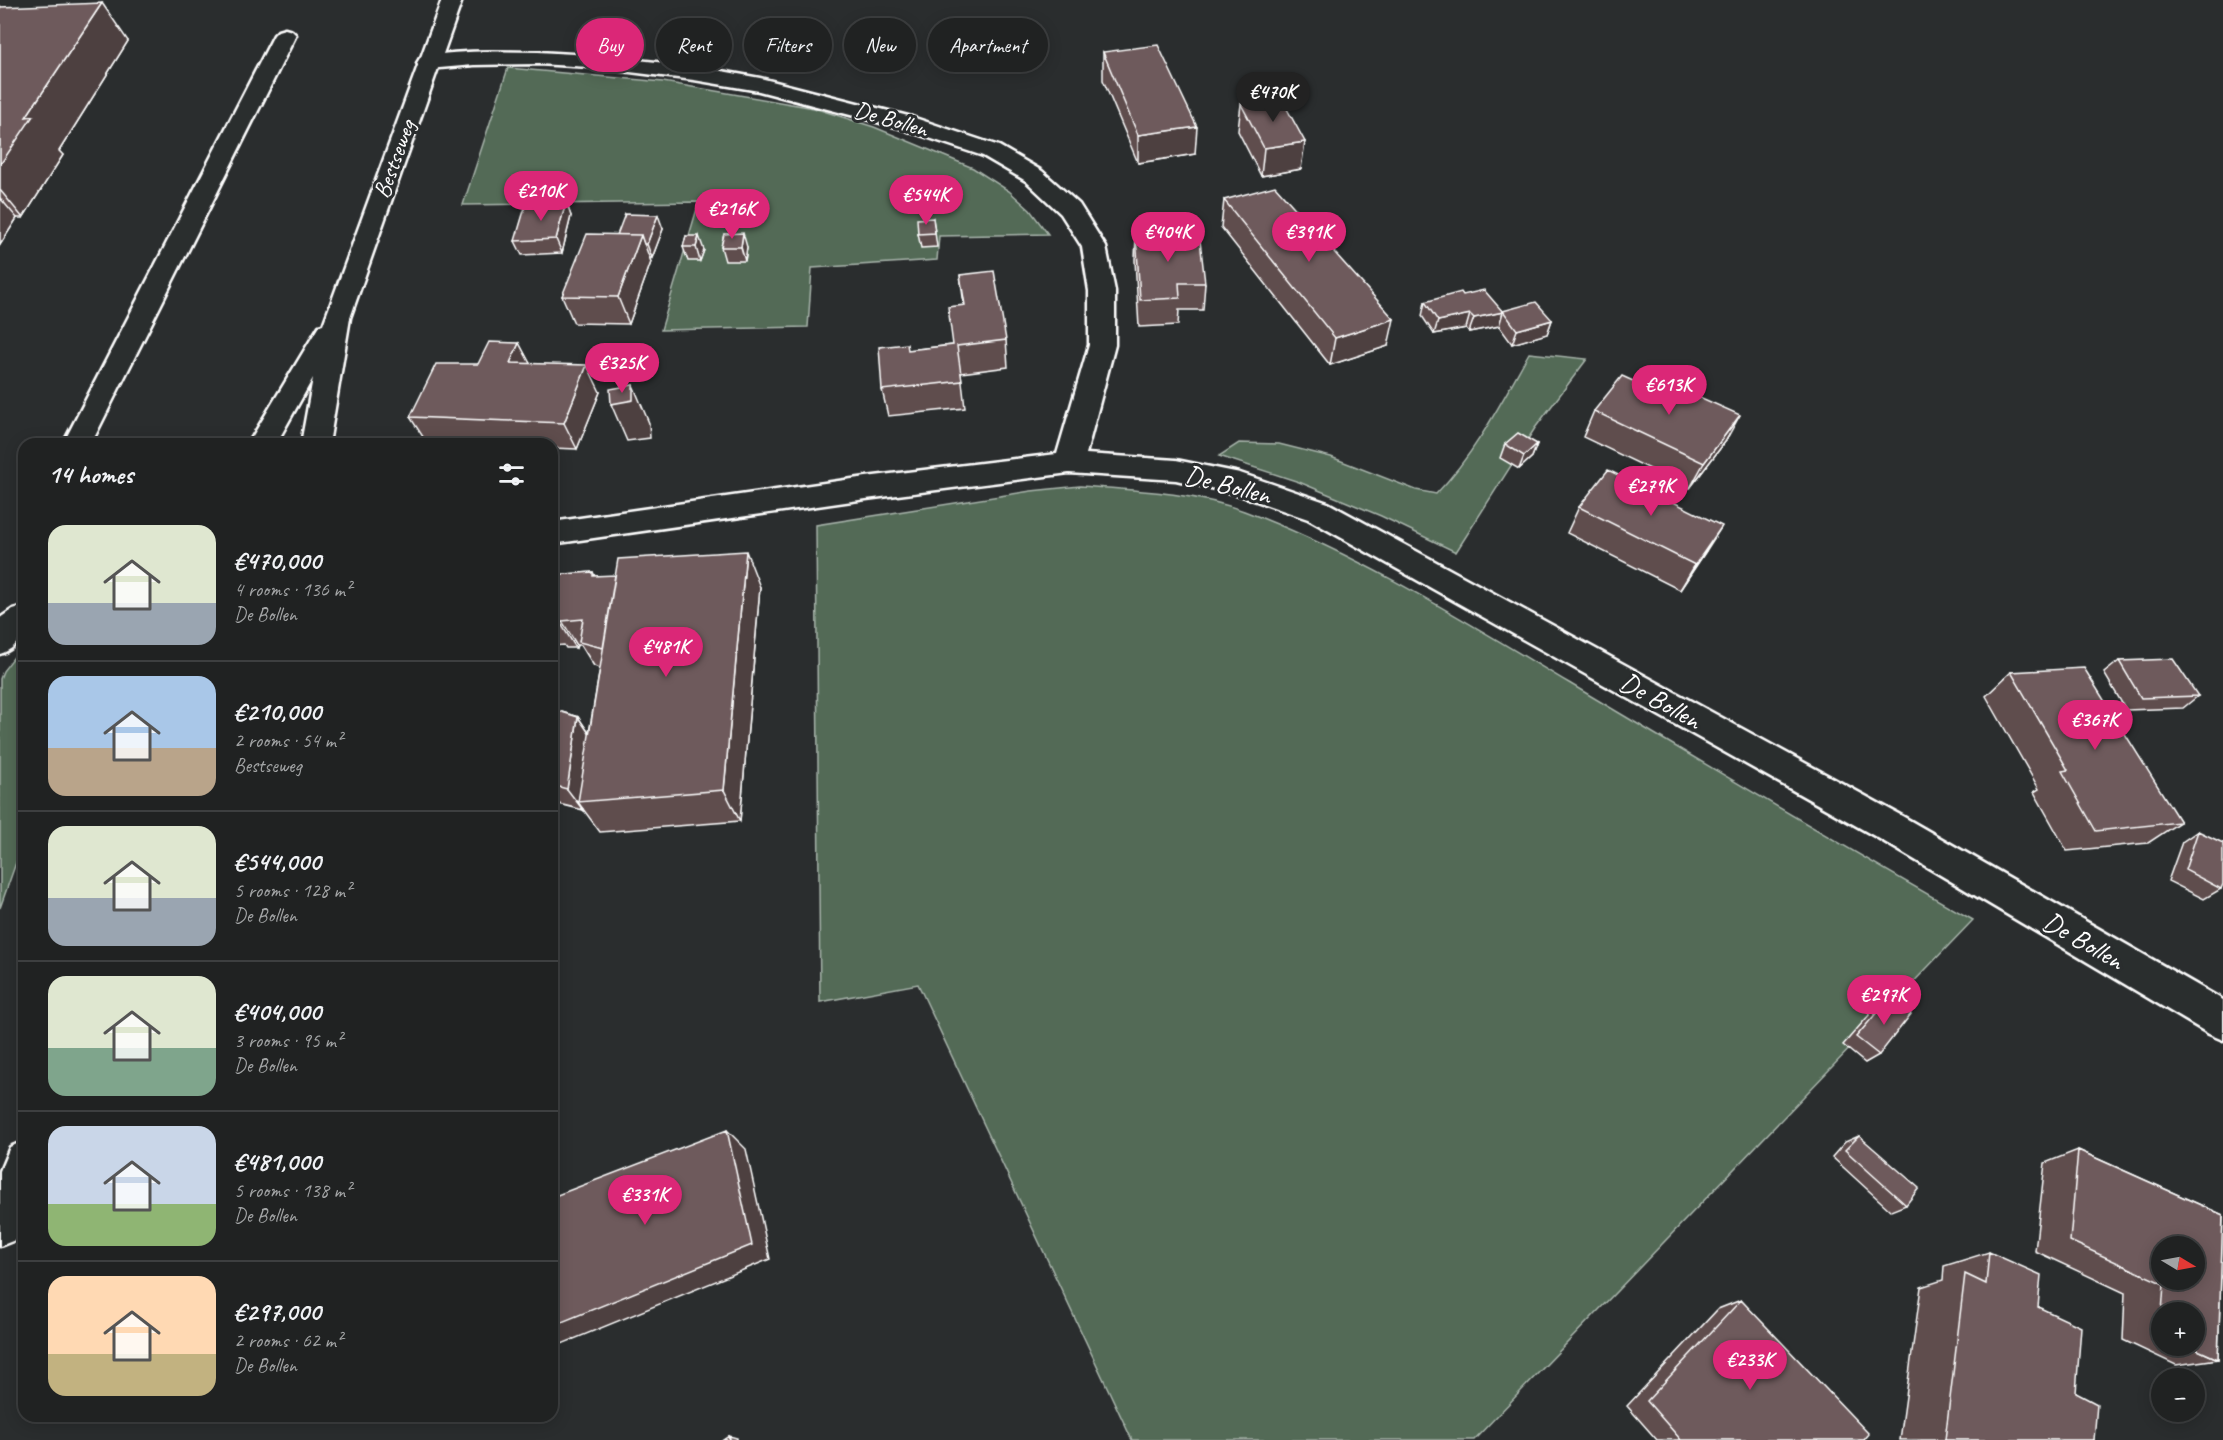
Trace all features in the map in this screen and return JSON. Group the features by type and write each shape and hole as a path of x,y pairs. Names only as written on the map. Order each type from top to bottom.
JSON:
{"street":[{"name":"Bestseweg","path":"316,438 337,318 452,0"},
{"path":"80,438 285,34"},
{"name":"De Bollen","path":"428,63 527,58 590,60 694,73 760,85 904,122 991,152 1034,176 1070,209 1094,247 1102,291 1102,345 1069,463"},
{"name":"Bestseweg","path":"265,438 337,318"},
{"name":"De Bollen","path":"558,532 867,488 1069,463 1176,470 1239,483 1318,511 1890,827 2223,1021"},
{"path":"0,641 12,625 18,622"},
{"path":"0,1225 18,1177"}],"green space":[{"path":"508,68 663,82 814,108 874,127 973,168 1009,191 1030,210 1048,234 939,236 937,260 812,268 808,327 661,330 699,202 463,205"},
{"path":"1529,353 1587,359 1535,428 1456,552 1381,516 1299,482 1219,456 1239,443 1279,444 1331,457 1416,490 1436,494 1475,444"},
{"path":"1080,486 1163,493 1204,500 1244,511 1328,547 1450,612 1770,803 1973,920 1474,1440 1132,1440 918,984 820,1002 816,525 1031,491"},
{"path":"18,652 18,857 0,908 0,679 3,671"}],"building":[{"path":"102,3 26,117 33,116 0,165 0,7"},
{"path":"1158,45 1197,127 1138,135 1103,52"},
{"path":"1281,98 1305,142 1264,148 1241,104"},
{"path":"1275,186 1394,319 1335,338 1224,200"},
{"path":"566,202 556,239 515,241 526,204"},
{"path":"625,214 658,215 647,244 644,244 641,235 617,235"},
{"path":"933,218 935,233 918,234 917,219"},
{"path":"1199,232 1205,283 1179,283 1180,298 1140,300 1136,233"},
{"path":"743,233 741,247 721,247 724,234"},
{"path":"587,234 641,235 618,297 562,296"},
{"path":"686,236 699,236 696,247 683,247"},
{"path":"994,271 1006,340 957,346 962,381 882,390 879,347 907,344 908,350 953,345 948,307 965,305 960,275"},
{"path":"1484,290 1503,312 1474,318 1470,314 1438,321 1425,302 1461,292 1463,295"},
{"path":"1536,302 1552,320 1517,330 1503,311"},
{"path":"489,342 519,343 510,363 587,365 564,423 410,417 436,364 478,364"},
{"path":"1622,376 1644,386 1652,376 1740,415 1704,463 1594,411"},
{"path":"633,385 633,400 611,404 610,389"},
{"path":"1518,433 1537,444 1524,456 1505,444"},
{"path":"1608,470 1722,526 1695,565 1579,507"},
{"path":"746,551 724,790 578,802 618,559"},
{"path":"593,572 593,576 615,575 603,648 579,642 583,619 562,621 558,624 558,575"},
{"path":"2173,659 2198,696 2141,698 2119,661"},
{"path":"2084,668 2180,822 2096,831 2062,771 2068,770 2011,672"},
{"path":"558,711 578,717 567,789 558,787"},
{"path":"2198,831 2223,843 2221,889 2185,870"},
{"path":"1890,997 1911,1014 1879,1055 1856,1037"},
{"path":"727,1130 752,1245 558,1324 558,1195"},
{"path":"1859,1136 1919,1188 1906,1205 1845,1150"},
{"path":"2078,1150 2223,1215 2218,1359 2205,1353 2205,1302 2163,1302 2164,1290 2205,1290 2205,1236 2151,1236 2151,1278 2070,1241"},
{"path":"1989,1252 2041,1275 2038,1307 2081,1327 2076,1393 2097,1404 2094,1440 1945,1440 1965,1274 1986,1284"},
{"path":"1741,1300 1869,1434 1864,1440 1681,1440 1647,1401"}]}
